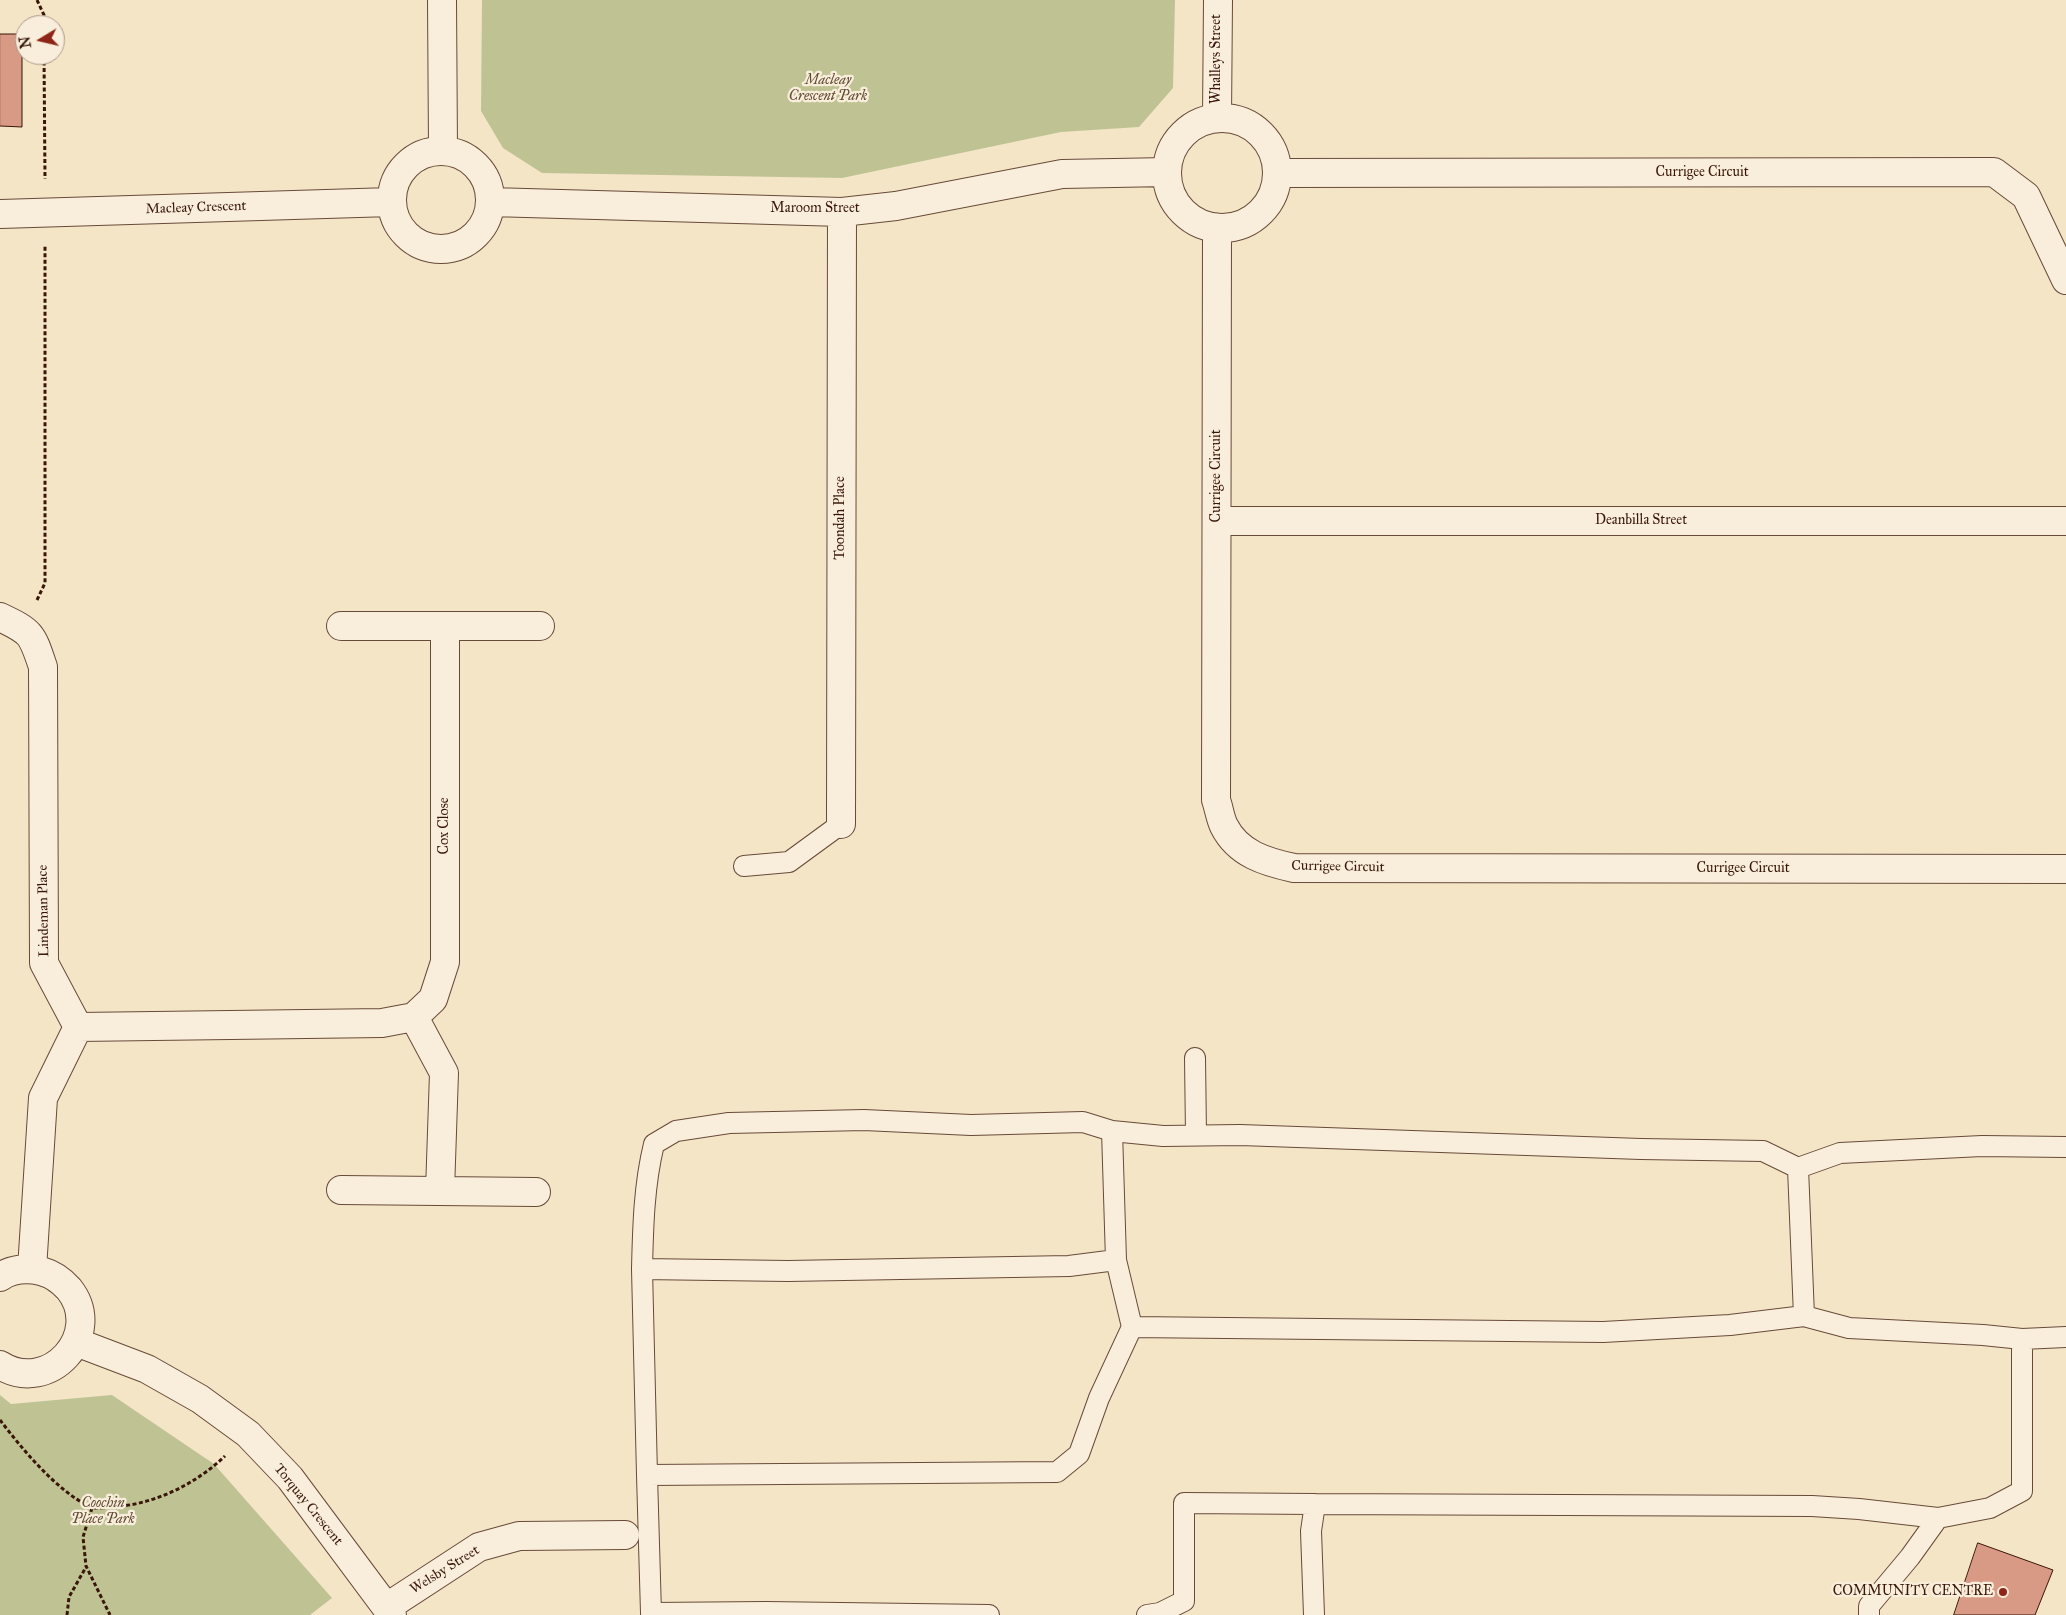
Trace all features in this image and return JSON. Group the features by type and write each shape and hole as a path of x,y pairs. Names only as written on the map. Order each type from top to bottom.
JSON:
{"street":[{"path":"442,0 443,149"},
{"name":"Whalleys Street","path":"1217,118 1218,0"},
{"path":"1217,118 1236,120 1259,132 1271,147 1278,174 1274,192 1265,209 1257,217 1240,226 1217,229 1198,224 1180,209 1170,193 1167,172 1170,153 1178,140 1192,126 1217,118"},
{"path":"443,149 462,154 478,165 488,182 491,202 486,221 476,236 460,246 441,250 423,246 407,236 396,220 391,202 394,182 406,164 422,153 443,149"},
{"name":"Maroom Street","path":"491,202 842,212 896,206 1062,174 1167,172"},
{"name":"Currigee Circuit","path":"1278,174 1994,172 2026,196 2066,280"},
{"name":"Macleay Crescent","path":"0,214 391,202"},
{"name":"Toondah Place","path":"841,824 842,212"},
{"name":"Currigee Circuit","path":"1217,229 1216,800 1224,826 1243,850 1268,863 1304,868 2066,869"},
{"name":"Deanbilla Street","path":"1217,520 2066,521"},
{"path":"0,617 24,628"},
{"path":"341,626 540,626"},
{"name":"Cox Close","path":"414,1017 432,999 445,962 445,626"},
{"name":"Lindeman Place","path":"24,628 34,642 43,667 44,963 78,1027"},
{"path":"32,1269 43,1098 78,1027 382,1023 414,1017 444,1074 440,1191"},
{"path":"341,1190 536,1192"},
{"path":"0,1277 17,1270 32,1269 56,1277 73,1294 79,1310 80,1326 76,1342 67,1357 53,1368 36,1373 18,1373 0,1365"},
{"name":"Torquay Crescent","path":"76,1342 147,1370 200,1399 248,1434 290,1478 390,1611"},
{"name":"Welsby Street","path":"390,1611 479,1547 519,1536 625,1535"}],"lane":[{"path":"744,866 789,862 841,824"},
{"path":"1195,1058 1196,1135"},
{"path":"989,1615 766,1612 650,1613 642,1269 647,1174 654,1144 676,1131 729,1123 864,1120 971,1125 1083,1122 1112,1132 1163,1136 1369,1139 1641,1150 1762,1151 1798,1168 1840,1153 1982,1146 2066,1147"},
{"path":"647,1475 1057,1472 1079,1454 1098,1398 1132,1326 1116,1260 1112,1132"},
{"path":"1798,1168 1804,1316"},
{"path":"642,1269 788,1271 1050,1267 1116,1260"},
{"path":"1132,1326 1603,1332 1730,1325 1804,1316 1849,1328 2022,1339 2066,1337"},
{"path":"1147,1615 1160,1613 1184,1601 1184,1504 1812,1506 1938,1518 1990,1508 2022,1491 2022,1339"},
{"path":"1314,1615 1311,1530 1315,1504"},
{"path":"1869,1615 1869,1606 1910,1557 1938,1518"}],"path":[{"path":"37,0 44,15"},
{"path":"24,628 45,583 44,65"},
{"path":"0,1420 18,1444 64,1490 92,1508 120,1507 170,1494 210,1470 248,1434"},
{"path":"92,1508 83,1536 86,1566 110,1615"},
{"path":"67,1615 69,1597 86,1566"}],"green space":[{"name":"Macleay Crescent Park","path":"482,0 1175,0 1173,88 1139,127 1061,132 842,178 542,173 503,148 481,111"},
{"name":"Coochin Place Park","path":"0,1395 11,1404 112,1395 214,1464 332,1598 310,1615 0,1615"}],"building":[{"path":"0,34 15,34 15,65 22,65 22,127 0,126"},
{"name":"COMMUNITY CENTRE","path":"1978,1543 2053,1570 2035,1615 1954,1615"}],"place":[{"name":"COMMUNITY CENTRE","path":"2003,1592"}]}
